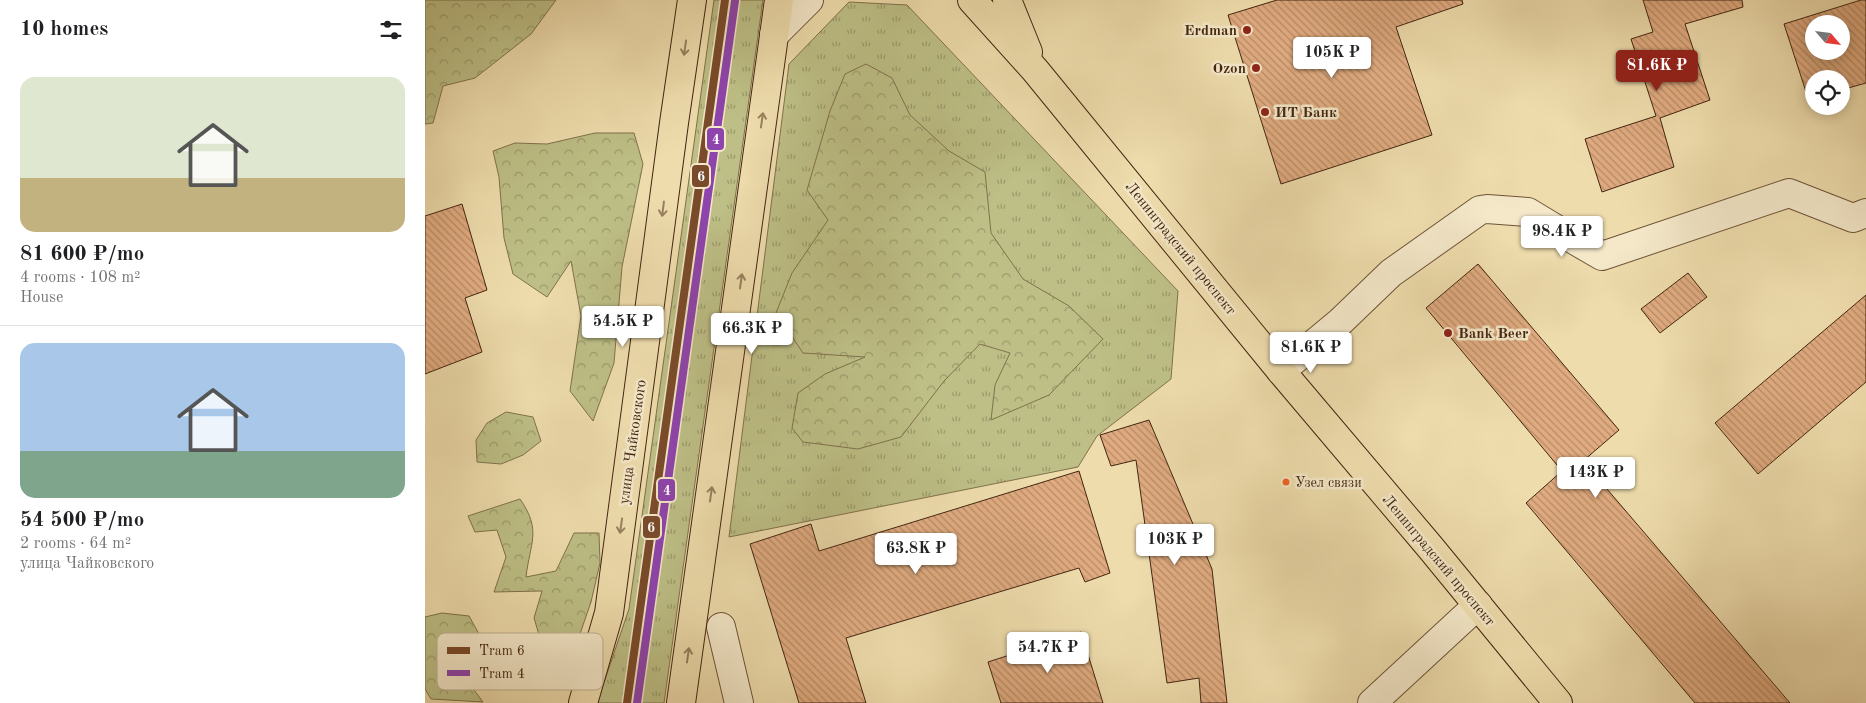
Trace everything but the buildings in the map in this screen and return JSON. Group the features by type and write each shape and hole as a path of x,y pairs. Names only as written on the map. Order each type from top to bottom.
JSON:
{"main road":[{"name":"улица Чайковского","path":"603,634 609,613 692,0"},
{"path":"681,703 779,0"},
{"name":"Ленинградский проспект","path":"972,0 1035,70 1281,371 1557,703"},
{"name":"Ленинградский проспект","path":"1007,0 1035,70"},
{"name":"улица Чайковского","path":"583,703 587,690"}],"street":[{"path":"774,35 809,0"},
{"path":"1281,371 1340,322 1391,273 1480,210 1528,212 1602,256 1789,192 1853,218 1866,213"},
{"path":"1372,703 1477,605"},
{"path":"721,627 739,703"}],"green space":[{"path":"425,0 556,0 531,34 475,78 443,86 433,123 425,124"},
{"path":"714,0 763,0 664,703 597,703 629,609"},
{"path":"849,2 907,5 1178,291 1171,379 1097,436 1078,467 729,537 789,64"},
{"path":"866,64 892,78 910,115 949,151 985,172 991,233 1023,279 1069,306 1103,339 1049,395 991,420 995,385 1010,353 980,344 944,381 901,437 858,449 803,442 792,428 798,393 825,374 865,357 803,353 776,313 792,273 828,220 807,190 830,111 845,74"},
{"path":"595,133 634,133 643,164 622,267 614,363 593,421 570,391 581,316 571,261 547,297 513,274 504,238 499,177 493,151 515,143 547,144"},
{"path":"506,412 533,417 541,441 523,455 501,464 477,462 476,440 487,423"},
{"path":"520,499 527,510 533,529 526,577 556,571 574,533 599,533 600,563 591,602 580,633 538,633 534,618 542,591 494,592 506,557 497,530 475,532 468,516"},
{"path":"442,613 469,616 478,633 437,633 437,690 474,690 483,702 431,699 425,689 425,617"}],"tram line":[{"name":"6","path":"627,703 725,0"},
{"name":"4","path":"637,703 735,1"}],"place":[{"name":"Erdman","path":"1247,30"},
{"name":"Ozon","path":"1256,68"},
{"name":"ИТ Банк","path":"1265,112"},
{"name":"Bank Beer","path":"1448,333"},
{"name":"Узел связи","path":"1286,482"}]}
